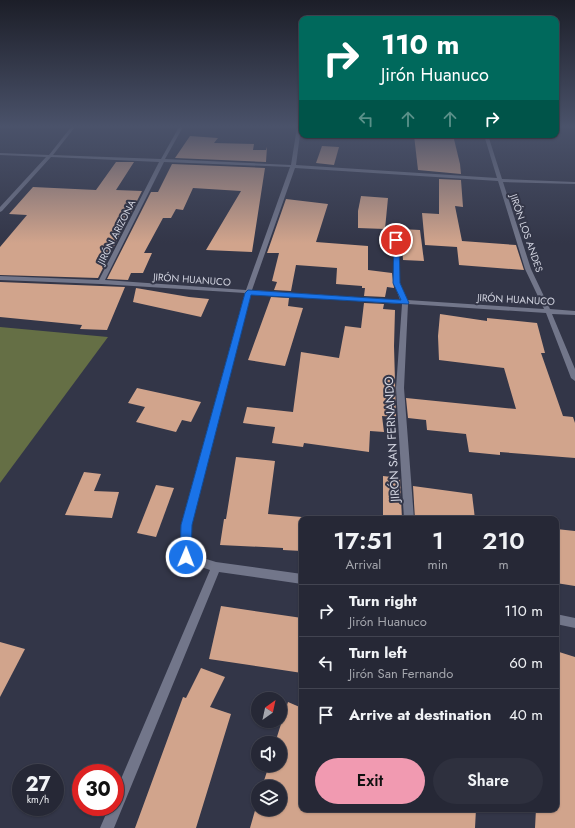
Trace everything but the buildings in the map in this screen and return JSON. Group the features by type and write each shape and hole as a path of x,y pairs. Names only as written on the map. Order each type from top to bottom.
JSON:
{"street":[{"path":"0,210 41,166"},
{"name":"JIRÓN ARIZONA","path":"100,282 160,166"},
{"path":"284,166 499,180 575,183"},
{"path":"293,166 248,293 186,525 186,557 216,568 299,579"},
{"name":"JIRÓN LOS ANDES","path":"495,166 528,269 548,311 575,378"},
{"name":"JIRÓN SAN FERNANDO","path":"396,240 396,283 405,303 400,388 409,516"},
{"name":"JIRÓN HUANUCO","path":"0,278 100,282 405,303 575,312"},
{"path":"107,828 216,568"},
{"path":"559,620 575,623"}],"green space":[{"path":"0,327 108,337 0,483"}],"route":[{"path":"186,557 186,525 248,293 405,303 396,283 396,240"}]}
